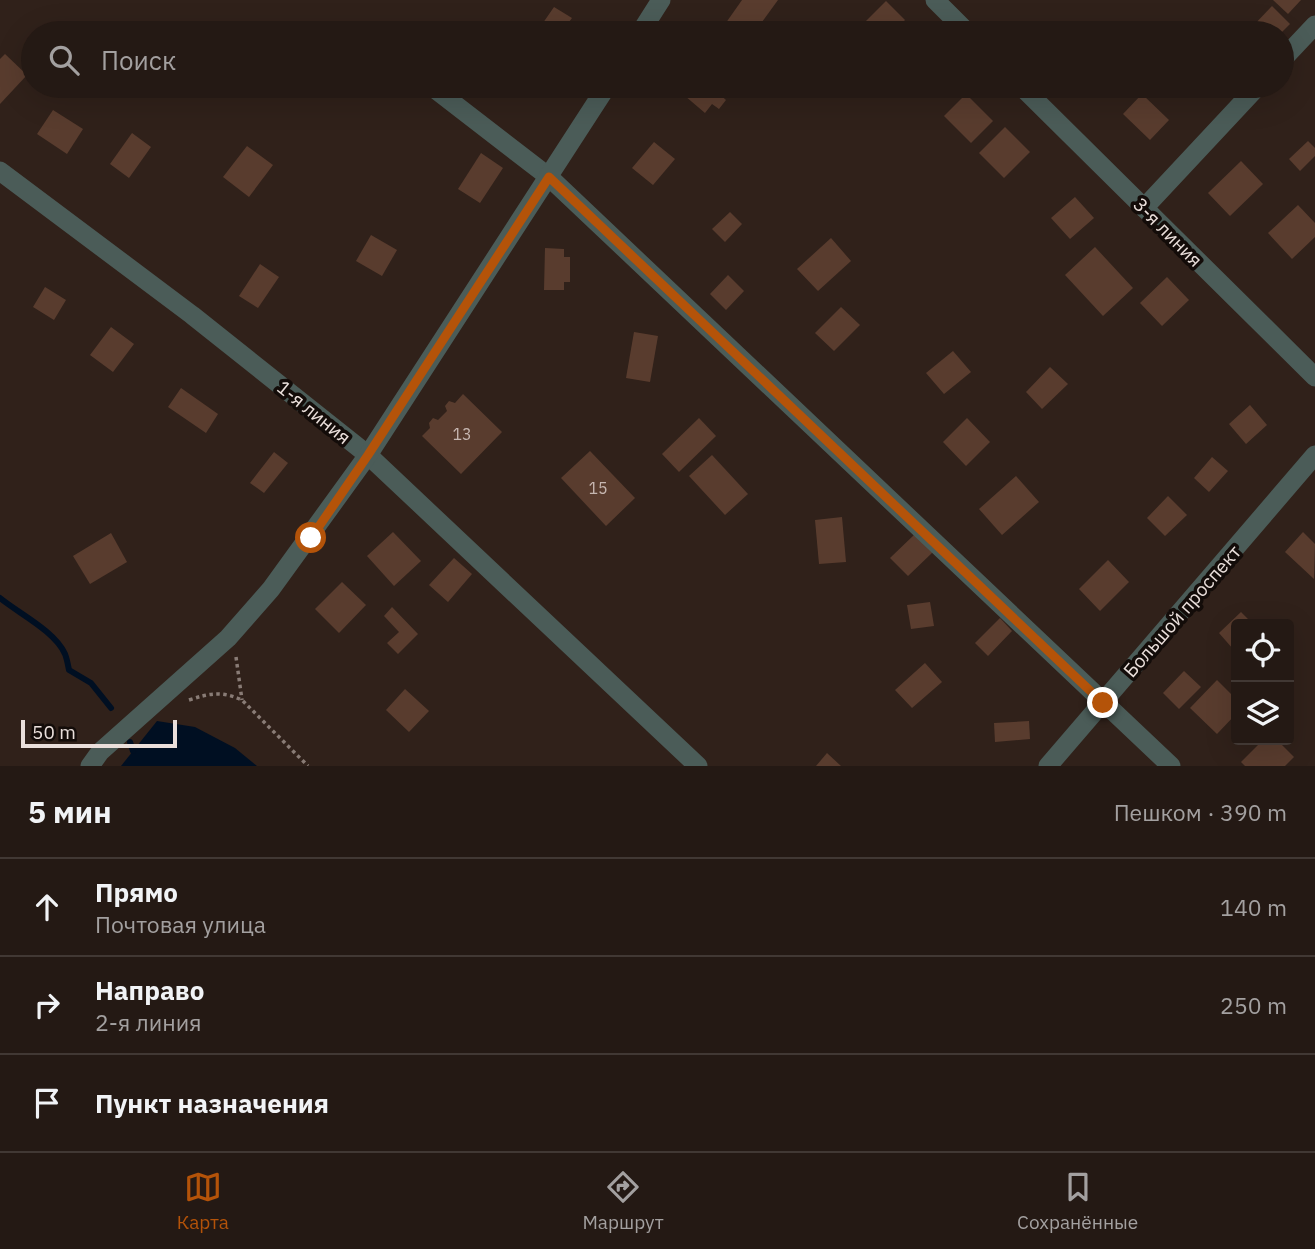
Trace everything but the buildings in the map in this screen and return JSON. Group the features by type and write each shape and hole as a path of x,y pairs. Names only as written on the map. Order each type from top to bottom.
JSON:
{"street":[{"path":"648,21 661,0"},
{"path":"935,0 956,21"},
{"path":"1294,47 1315,24"},
{"path":"447,98 549,177 1171,766"},
{"path":"90,766 100,752 228,638 271,589 368,455 599,98"},
{"name":"3-я линия","path":"1033,98 1315,377"},
{"path":"1144,208 1247,98"},
{"name":"1-я линия","path":"0,171 192,315 368,455 698,766"},
{"name":"Большой проспект","path":"1048,766 1315,455"}],"path":[{"path":"228,638 234,646 242,700"},
{"path":"179,703 214,692 229,694 242,700 308,766"}],"water":[{"path":"157,721 195,727 235,748 257,766 121,766"}],"waterway":[{"path":"0,598 53,638 65,654 69,670 91,683 111,708"},
{"path":"130,742 133,751"}],"route":[{"path":"311,538 549,177 1103,703"}]}
